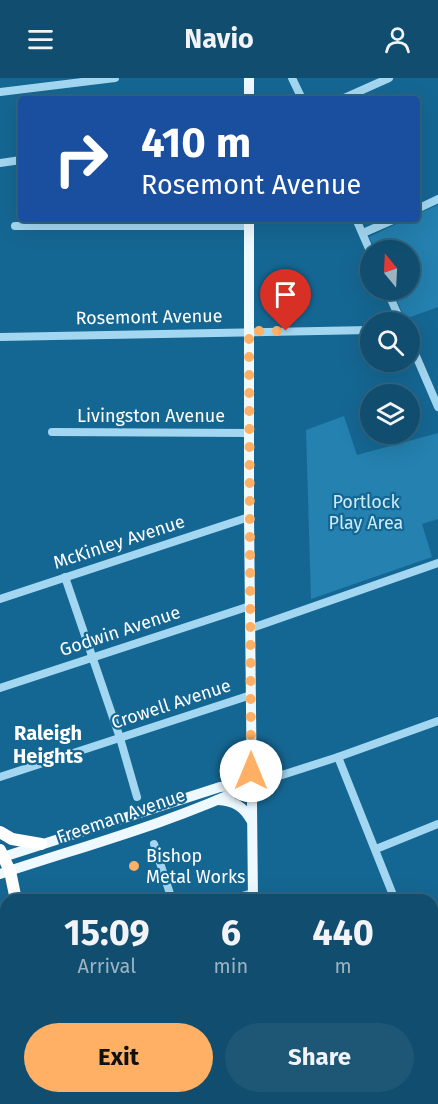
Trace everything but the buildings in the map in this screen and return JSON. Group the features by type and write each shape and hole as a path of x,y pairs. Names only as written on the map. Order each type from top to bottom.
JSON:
{"highway":[{"path":"0,832 12,839 41,844"},
{"path":"1,855 14,894"}],"main road":[{"path":"249,78 249,96"},
{"path":"250,222 249,628 253,894"},
{"name":"Freeman Avenue","path":"5,872 160,822 251,785"},
{"name":"Freeman Avenue","path":"1,855 220,787 251,785"},
{"path":"218,800 230,801 239,805 251,821"}],"street":[{"path":"0,92 115,78"},
{"path":"292,78 301,96"},
{"path":"349,96 389,78"},
{"path":"0,163 18,160"},
{"path":"420,208 438,199"},
{"path":"15,226 250,222"},
{"path":"358,222 366,240"},
{"path":"363,233 388,222"},
{"name":"Rosemont Avenue","path":"0,337 360,330"},
{"path":"420,365 438,407"},
{"name":"Livingston Avenue","path":"52,432 250,433"},
{"name":"McKinley Avenue","path":"0,599 249,517"},
{"path":"249,628 438,562"},
{"path":"65,577 120,738 137,797"},
{"name":"Godwin Avenue","path":"0,688 250,606"},
{"name":"Crowell Avenue","path":"0,777 250,695"},
{"name":"Freeman Avenue","path":"251,785 438,721"},
{"path":"338,757 393,894"},
{"path":"376,849 438,824"},
{"path":"154,844 170,894"}],"green space":[{"path":"438,205 438,307 420,314 402,312 396,300 420,300 420,240 370,240 369,237 401,222 420,222 420,213"},
{"name":"Portlock Play Area","path":"344,416 357,455 398,444 420,444 420,438 438,433 438,519 422,524 432,557 311,599 306,430"}],"place":[{"name":"Bishop Metal Works","path":"134,866"}],"district":[{"name":"Raleigh Heights","path":"48,744"}],"route":[{"path":"251,771 249,331 286,331"}]}
